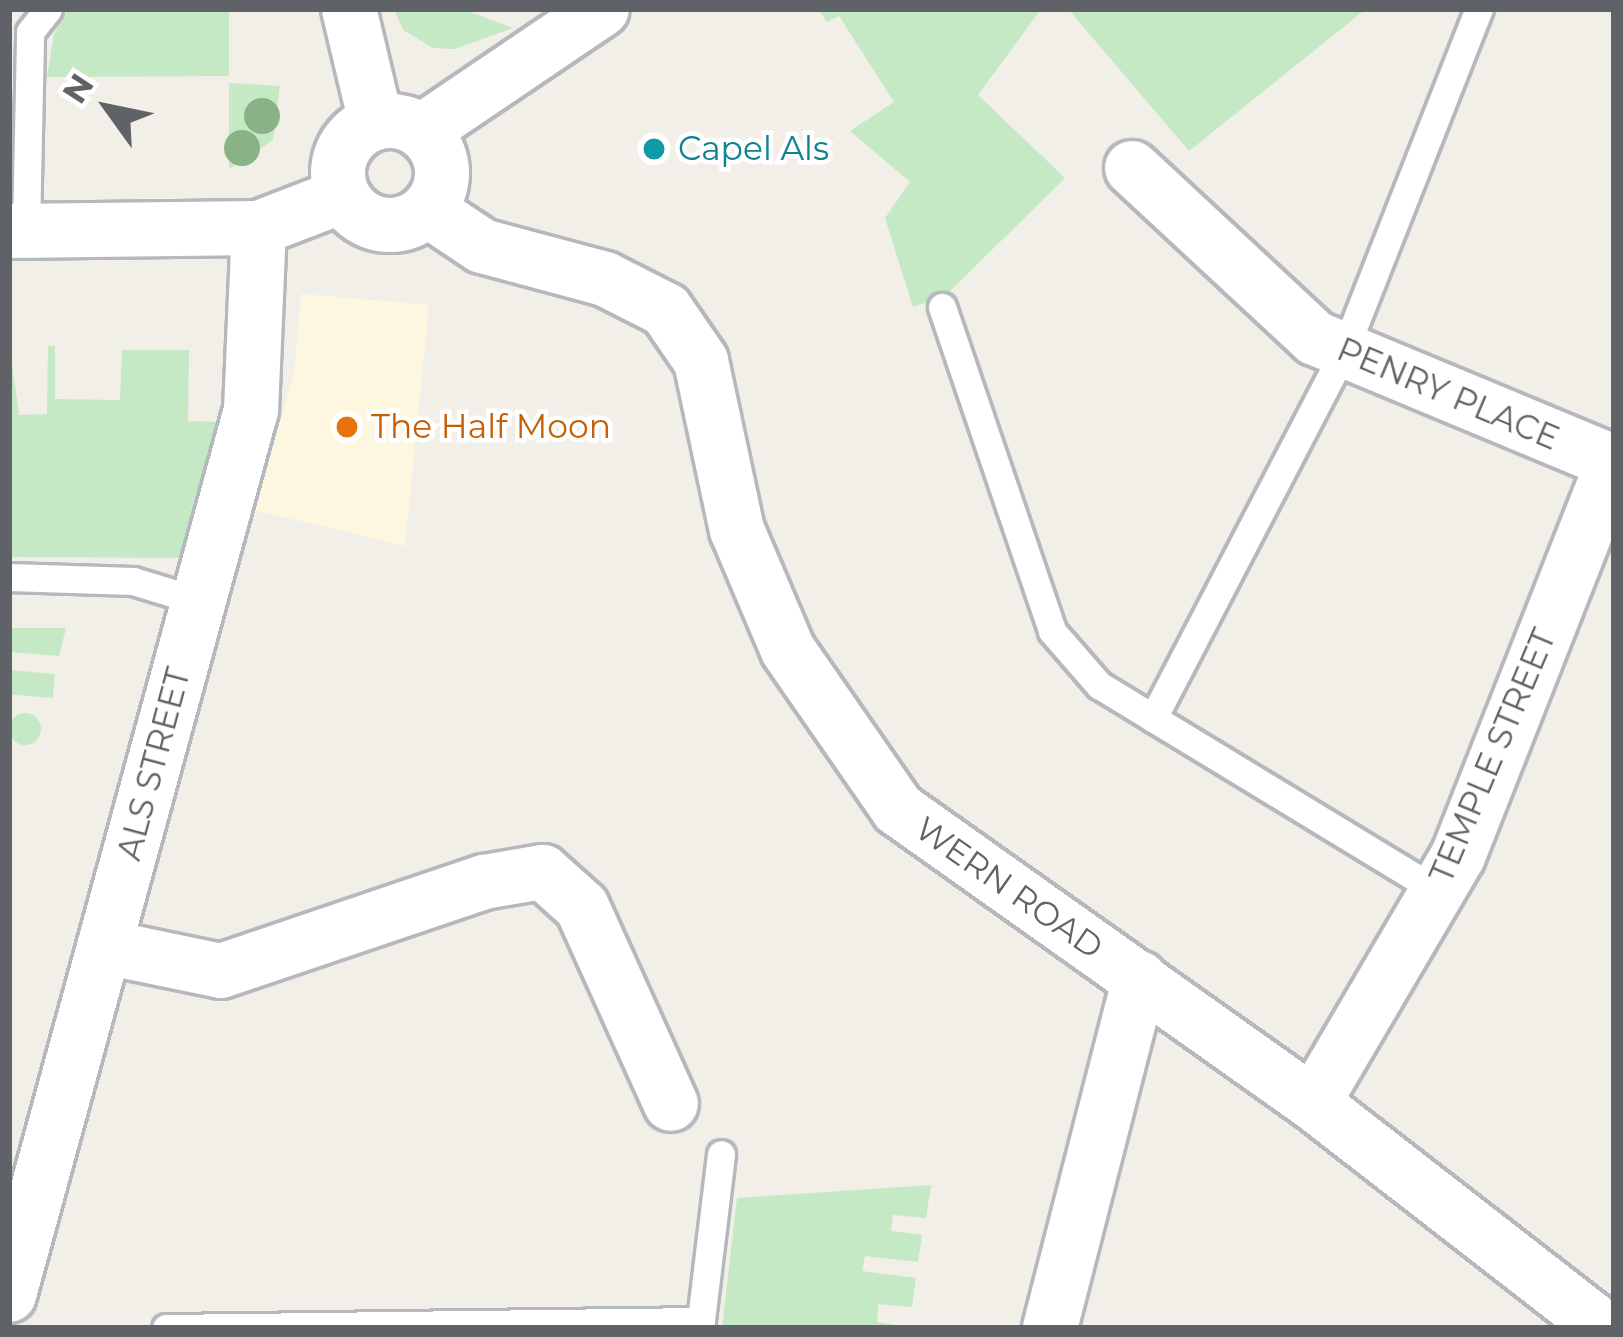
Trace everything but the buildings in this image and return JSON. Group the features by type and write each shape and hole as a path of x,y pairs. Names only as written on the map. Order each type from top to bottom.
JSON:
{"street":[{"path":"349,9 399,126 441,160 428,210 381,225 342,196 337,178 346,143 399,126 602,9"},
{"name":"PENRY PLACE","path":"1132,168 1315,338 1613,460"},
{"path":"17,231 259,228 342,196"},
{"name":"WERN ROAD","path":"428,210 482,246 605,279 666,310 701,362 737,530 788,650 853,755 898,809 956,857 1140,978 1602,1310"},
{"name":"ALS STREET","path":"9,1294 251,410 259,228"},
{"name":"TEMPLE STREET","path":"1313,1103 1437,891 1613,460"},
{"path":"104,946 220,971 484,882 543,872 582,907 671,1104"},
{"path":"1056,1326 1140,978"}],"lane":[{"path":"17,231 31,32 48,9"},
{"path":"1153,718 1344,350 1479,9"},
{"path":"942,307 1052,632 1099,685 1437,891"},
{"path":"9,578 133,581 199,601"},
{"path":"166,1328 701,1324 721,1154"}],"shaded area":[{"name":"The Half Moon","path":"301,294 429,305 405,546 254,510 295,368"}],"green space":[{"path":"68,9 229,9 229,76 47,77 54,34"},
{"path":"394,9 462,9 513,28 455,49 433,48 403,30"},
{"path":"818,9 1041,9 978,95 1065,178 945,296 913,307 885,218 910,182 850,131 894,102 839,16 827,22"},
{"path":"1068,9 1366,9 1189,151"},
{"path":"229,83 280,86 273,140 229,169"},
{"path":"9,341 19,415 47,414 48,346 55,346 55,399 120,400 122,350 189,350 188,421 220,422 188,558 9,557"},
{"path":"9,628 66,628 59,656 9,652"},
{"path":"9,670 55,674 53,698 9,694"},
{"path":"25,713 36,718 41,729 36,740 25,745 14,740 9,729 14,718"},
{"path":"931,1185 926,1218 893,1215 891,1231 922,1235 918,1262 865,1256 862,1271 916,1278 912,1307 878,1304 877,1322 912,1328 722,1328 737,1198"}],"place":[{"name":"Capel Als","path":"654,149"},
{"name":"The Half Moon","path":"347,427"}]}
